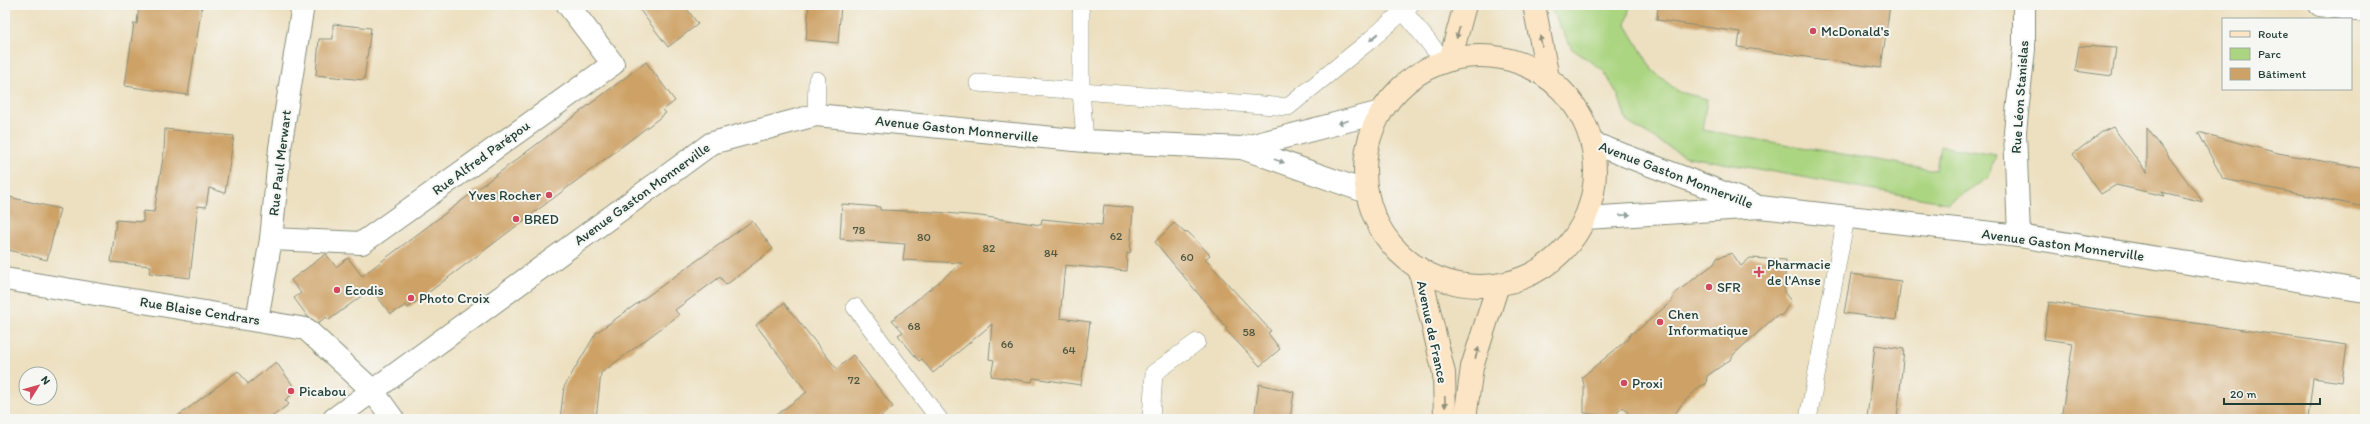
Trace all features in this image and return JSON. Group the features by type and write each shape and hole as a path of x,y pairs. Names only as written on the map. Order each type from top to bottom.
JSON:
{"main road":[{"path":"1447,61 1465,5"},
{"path":"1534,5 1548,78"},
{"path":"1480,56 1516,61 1548,78 1576,106 1592,143 1596,181 1586,218 1572,242 1551,263 1526,278 1498,285 1470,286 1450,282 1419,268 1395,248 1382,229 1367,192 1366,164 1369,144 1381,112 1397,90 1420,73 1447,61 1480,56"},
{"name":"Avenue de France","path":"1419,268 1444,373 1445,419"},
{"name":"Avenue de France","path":"1465,419 1472,367 1498,285"}],"street":[{"name":"Rue Paul Merwart","path":"257,320 271,239 280,148 303,5"},
{"name":"Rue Alfred Parépou","path":"271,239 362,243 613,64 568,5"},
{"name":"Rue Léon Stanislas","path":"2019,236 2015,131 2024,49 2024,5"},
{"path":"2320,5 2365,11"},
{"name":"Avenue Gaston Monnerville","path":"1242,148 1381,112"},
{"name":"Avenue Gaston Monnerville","path":"334,419 712,143 816,115 1085,141 1242,148 1367,192"},
{"name":"Avenue Gaston Monnerville","path":"1592,143 1760,207"},
{"name":"Avenue Gaston Monnerville","path":"1586,218 1760,207 1846,218 2019,236 2365,291"},
{"name":"Rue Blaise Cendrars","path":"5,280 306,329 372,390 392,419"}],"lane":[{"path":"978,83 1288,107 1407,8 1447,61"},
{"path":"1081,13 1081,91 1085,141"},
{"path":"816,115 817,80"},
{"path":"1808,419 1846,218"},
{"path":"855,307 939,419"},
{"path":"1150,419 1154,373 1197,342"}],"green space":[{"path":"1549,5 1630,5 1626,25 1653,71 1679,92 1707,99 1702,130 1936,170 1940,146 1996,155 1989,177 1948,203 1684,156 1627,122 1618,95 1603,70 1572,49"}],"building":[{"path":"139,5 202,5 188,95 125,86 134,23 137,24"},
{"path":"636,5 684,5 698,24 668,47"},
{"path":"809,5 841,5 838,43 806,40"},
{"name":"McDonald's","path":"1658,5 1890,5 1881,68 1738,47 1740,32 1657,20"},
{"path":"333,24 371,28 364,80 316,75 319,39 333,39"},
{"path":"2079,46 2116,48 2112,76 2075,71"},
{"path":"646,62 675,101 663,110 666,113 408,308 406,305 391,314 371,289 329,320 326,317 318,323 308,317 294,298 301,293 291,280 326,254 336,267 348,258 362,276"},
{"path":"2113,127 2147,173 2147,128 2203,202 2162,192 2165,196 2116,185 2101,194 2073,154 2102,132"},
{"path":"165,129 234,136 225,193 209,188 206,207 198,206 190,278 149,273 151,266 111,262 116,220 143,222 143,211 154,212 164,152"},
{"path":"2198,132 2278,153 2365,169 2365,207 2223,179"},
{"path":"5,196 60,209 47,260 5,249"},
{"path":"842,204 880,207 880,210 980,216 1041,225 1042,219 1102,225 1104,205 1133,208 1130,253 1127,253 1126,271 1065,265 1060,318 1090,322 1081,385 1033,378 1032,382 991,376 994,360 989,359 992,324 933,373 922,359 919,361 898,335 903,332 892,320 962,263 903,260 905,244 840,239"},
{"path":"752,221 773,249 726,285 720,277 675,310 679,315 601,373 596,419 560,419 564,387 596,333"},
{"path":"1174,223 1185,233 1188,232 1210,255 1205,259 1271,331 1268,333 1280,349 1260,366 1225,329 1227,328 1155,242"},
{"path":"1732,253 1741,266 1750,258 1786,260 1784,292 1791,301 1782,315 1776,316 1734,354 1731,359 1707,376 1706,384 1700,386 1681,405 1672,419 1633,419 1623,407 1613,417 1584,413 1584,385 1582,377 1628,339 1630,334 1639,329 1672,301 1674,294 1714,264 1717,258"},
{"path":"1851,274 1901,281 1896,320 1844,313"},
{"path":"2049,302 2347,345 2342,382 2313,378 2308,419 2061,419 2073,343 2044,339"},
{"path":"784,303 837,369 853,355 893,407 877,419 771,419 807,392 756,325"},
{"path":"1875,345 1904,349 1897,419 1867,419"},
{"path":"276,362 297,391 285,400 289,404 269,419 174,419 238,371 248,384"},
{"path":"1259,384 1294,392 1290,419 1254,419"}],"place":[{"name":"McDonald's","path":"1813,31"},
{"name":"Yves Rocher","path":"549,195"},
{"name":"BRED","path":"516,219"},
{"name":"Pharmacie de l'Anse","path":"1759,272"},
{"name":"SFR","path":"1709,287"},
{"name":"Ecodis","path":"337,290"},
{"name":"Photo Croix","path":"411,298"},
{"name":"Chen Informatique","path":"1660,322"},
{"name":"Proxi","path":"1624,383"},
{"name":"Picabou","path":"291,391"}]}
